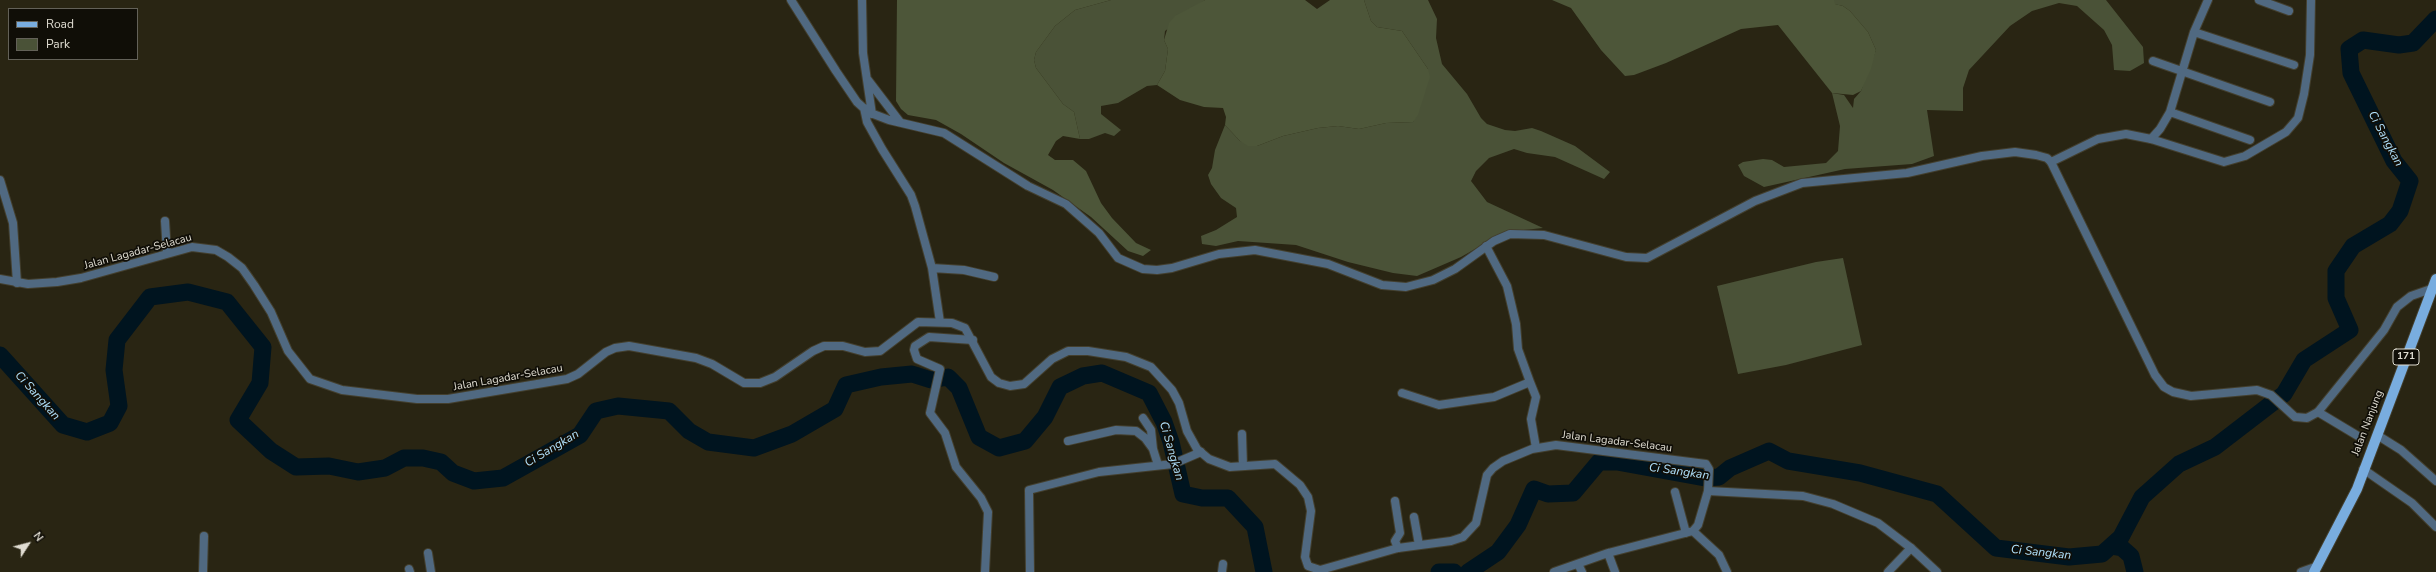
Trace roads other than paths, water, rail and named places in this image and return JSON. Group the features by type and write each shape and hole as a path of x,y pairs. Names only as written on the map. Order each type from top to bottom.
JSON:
{"main road":[{"name":"Jalan Nanjung","path":"2315,569 2349,505 2436,279"}],"street":[{"path":"791,0 836,72 864,108 872,114 944,132 1028,186 1066,204 1099,233 1118,258 1143,269 1157,270 1172,268 1219,254 1255,250 1328,264 1382,285 1406,287 1425,284 1440,277 1486,246 1510,234 1544,235 1626,257 1647,258 1755,202 1802,183 1907,173 1982,156 2015,152 2041,156 2051,162 2155,374 2164,387 2173,392 2191,396 2257,390 2274,398 2300,419 2307,418 2318,412 2384,330 2396,307 2411,296 2431,289"},
{"path":"862,0 863,53 872,114"},
{"path":"2151,139 2160,129 2170,112 2194,32 2208,0"},
{"path":"2259,0 2289,11"},
{"path":"2051,162 2069,151 2106,136 2126,134 2151,139 2224,162 2245,156 2293,126 2298,118 2307,77 2312,24 2311,0"},
{"path":"2194,32 2294,65"},
{"path":"2152,61 2270,102"},
{"path":"868,80 900,122"},
{"path":"864,108 867,122 913,200 932,268 939,319"},
{"path":"2170,112 2250,140"},
{"path":"0,180 13,223 17,276"},
{"path":"165,221 167,253"},
{"path":"1486,246 1507,286 1516,324 1518,349 1536,397 1531,419 1536,444"},
{"name":"Jalan Lagadar-Selacau","path":"0,279 17,276 57,282 75,279 167,253 199,247 216,250 242,268 266,300 288,351 310,379 342,390 395,398 448,399 545,385 578,374 614,348 629,346 696,358 712,364 744,383 760,383 775,377 819,347 832,345 865,352 880,351 913,324 939,319 963,326 973,340 984,367 999,384 1010,386 1024,384 1052,359 1068,352 1088,352 1126,357 1151,367 1172,390 1179,403 1187,432 1200,452 1223,466 1243,460 1275,464 1300,485 1308,497 1311,511 1305,557 1308,566 1320,570 1329,569 1397,544 1418,540 1451,541 1468,533 1479,515 1487,475 1503,461 1536,444 1562,445 1706,464 1709,467 1708,490 1698,525 1690,532"},
{"path":"932,268 964,270 994,277"},
{"path":"973,340 929,337 915,346 914,355 917,359 938,368 940,371 930,413 945,433 956,467 981,498 988,512 985,572"},
{"path":"1402,393 1439,405 1494,397 1530,382"},
{"path":"2318,412 2358,436"},
{"path":"1143,418 1150,430 1153,449 1158,465"},
{"path":"1068,441 1123,429 1136,431 1145,438 1153,449"},
{"path":"1242,434 1243,460"},
{"path":"2377,435 2401,450 2435,476"},
{"path":"1030,572 1029,490 1099,472 1178,463 1200,452"},
{"path":"2363,469 2412,503 2436,527"},
{"path":"1708,490 1789,495 1818,500 1855,512 1878,523 1911,548 1937,572"},
{"path":"1675,492 1690,532 1719,555 1727,572"},
{"path":"1395,501 1400,534 1397,544"},
{"path":"1414,517 1418,540"},
{"path":"1554,572 1608,553 1690,532"},
{"path":"203,572 204,536"},
{"path":"1888,572 1911,548"},
{"path":"428,553 431,572"},
{"path":"1608,553 1615,572"},
{"path":"1578,564 1582,572"},
{"name":"171","path":"2301,572 2315,569"}],"waterway":[{"name":"Ci Sangkan","path":"1468,572 1498,552 1518,525 1534,489 1548,494 1573,493 1599,462 1617,462 1705,478 1719,477 1730,468 1769,451 1788,461 1860,473 1937,494 1996,548 2069,557 2102,554 2121,537 2142,497 2179,464 2215,447 2284,394 2304,360 2350,330 2336,298 2336,271 2353,246 2390,224 2400,211 2410,181 2394,161 2351,73 2349,49 2363,40 2399,45 2413,43 2436,19"},
{"name":"Ci Sangkan","path":"0,355 63,425 87,432 110,423 119,406 114,370 117,340 150,297 188,292 227,302 263,347 260,383 238,420 271,451 296,467 329,466 358,472 385,468 404,458 423,458 441,462 453,473 474,481 503,478 580,435 596,411 618,406 669,411 689,431 708,442 754,448 792,434 835,409 846,385 881,377 912,374 931,380 948,377 959,388 979,437 999,448 1025,441 1045,417 1060,387 1083,376 1102,373 1149,393 1164,422 1171,442 1183,494 1202,498 1228,498 1255,527 1264,572"},
{"path":"2111,546 2122,548 2131,556 2135,572"},
{"name":"Ci Sangkan","path":"1439,572 1454,572"}]}
